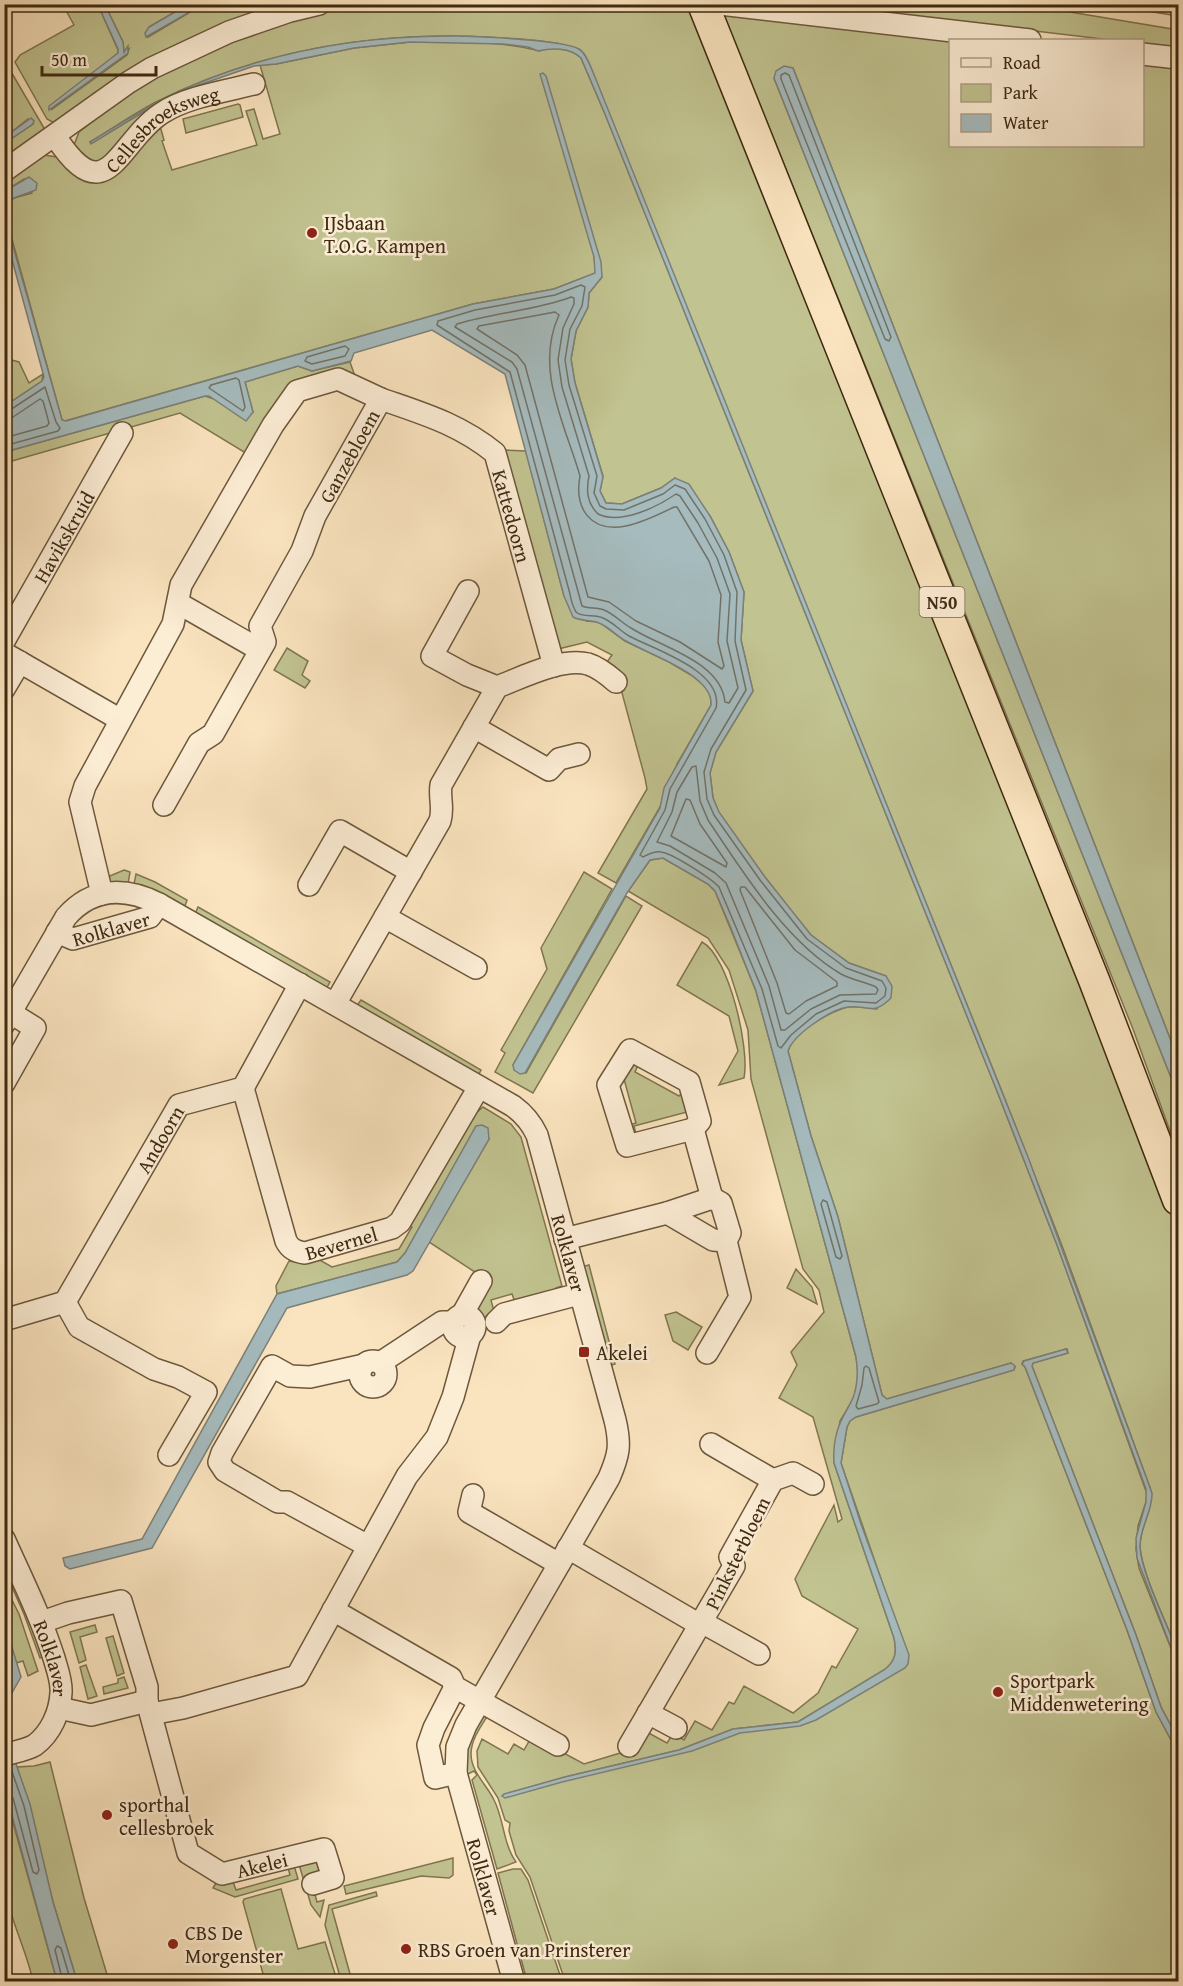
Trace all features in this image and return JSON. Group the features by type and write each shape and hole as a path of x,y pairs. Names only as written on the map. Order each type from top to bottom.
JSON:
{"highway":[{"name":"N50","path":"703,4 1094,980 1179,1200"},
{"name":"N50","path":"713,4 1179,1174"}],"street":[{"path":"4,171 152,68 229,32 290,11 319,4"},
{"path":"720,4 1021,39"},
{"path":"1144,54 1179,58"},
{"name":"Cellesbroeksweg","path":"54,136 78,166 103,171 115,164 146,125 171,108 254,84"},
{"name":"Ganzebloem","path":"102,894 80,802 85,786 119,719 173,624 181,585 273,425 297,391 338,380 381,399 315,516 302,551 260,626 265,642 213,735 199,743 164,805"},
{"name":"Kattedoorn","path":"381,399 453,425 476,438 495,453 554,666"},
{"name":"Havikskruid","path":"4,641 122,433"},
{"path":"468,591 432,656 467,675 496,687"},
{"path":"178,603 260,650"},
{"path":"4,689 12,658 119,719"},
{"path":"334,1004 443,812 439,793 441,785 496,687 554,666 573,663 588,664 616,682"},
{"path":"474,727 549,770 559,759 579,754"},
{"path":"309,885 340,831 411,872"},
{"name":"Rolklaver","path":"4,1083 35,1028 8,1018 57,932 73,909 81,903 102,894 128,892 159,904 513,1106 524,1114 532,1126 537,1135 617,1429 619,1450 609,1478 466,1725 457,1747 456,1773 514,1982"},
{"name":"Rolklaver","path":"57,932 73,939 150,917 159,904"},
{"path":"385,916 476,968"},
{"path":"243,1088 300,984"},
{"path":"630,1050 688,1082 700,1121 693,1129 627,1146 608,1085 630,1050"},
{"name":"Bevernel","path":"243,1088 286,1241 288,1246 295,1251 304,1253 397,1226 404,1218 479,1087"},
{"name":"Andoorn","path":"65,1302 179,1105 243,1088"},
{"path":"693,1129 712,1198 721,1203 730,1233 726,1241 740,1297 707,1353"},
{"path":"565,1239 667,1213 712,1198"},
{"path":"667,1213 713,1240 726,1241"},
{"path":"59,1708 91,1715 149,1708 183,1708 294,1678 407,1476 437,1437 453,1397 470,1335 464,1337 457,1335 453,1329 480,1281"},
{"path":"496,1322 504,1314 579,1294"},
{"path":"4,1320 65,1302 79,1327 153,1369 178,1377 206,1392 169,1455"},
{"path":"368,1546 287,1502 278,1502 225,1471 219,1462 222,1453 272,1366 290,1376 310,1377 372,1364 442,1322 458,1318"},
{"name":"Pinksterbloem","path":"711,1444 773,1480"},
{"name":"Pinksterbloem","path":"629,1746 734,1566 730,1557 773,1480 794,1473 813,1484"},
{"path":"473,1495 469,1512 564,1556"},
{"name":"Rolklaver","path":"4,1539 42,1622 60,1677 62,1692 53,1725 35,1744 12,1753"},
{"name":"Pinksterbloem","path":"564,1556 700,1625 707,1625 759,1654"},
{"name":"Akelei","path":"42,1622 68,1613 121,1601 147,1687 149,1708 188,1853 222,1874 324,1849 333,1878 313,1884"},
{"path":"333,1610 452,1678 455,1687 558,1745"},
{"path":"455,1687 428,1745 435,1778 456,1773"},
{"path":"648,1713 676,1728"}],"green space":[{"path":"353,4 654,4 696,10 1178,1207 1178,1653 1150,1585 1140,1547 1149,1510 1150,1488 1061,1243 584,54 572,47 545,42 444,36 359,41 317,48 235,69 195,84 139,111 90,142 155,105 107,161 89,164 74,145 79,132 154,76 257,27"},
{"path":"63,5 98,5 118,53 51,110 127,55 129,49 124,53 123,42 105,5 187,5 149,27 148,37 202,5 292,5 54,123 47,119 15,62 20,55 74,25"},
{"path":"813,5 1028,5 1178,30 1178,49 1144,44 1144,39 1102,39"},
{"path":"1111,5 1178,5 1178,16"},
{"path":"723,13 949,40 949,147 1144,147 1144,64 1178,68 1178,1059 793,68 774,78 1178,1095 1178,1153 1133,1029"},
{"path":"410,42 489,43 540,51 559,48 581,58 997,1091 1057,1245 1147,1494 1138,1526 1136,1549 1139,1568 1178,1666 1178,1739 1161,1707 1136,1635 1032,1366 1033,1363 1068,1353 1067,1349 1023,1361 1022,1364 1127,1630 1156,1712 1178,1753 1178,1981 565,1981 530,1877 516,1855 509,1831 510,1823 505,1820 498,1798 478,1767 477,1751 482,1739 508,1754 514,1744 524,1750 532,1736 584,1764 630,1750 645,1731 667,1743 673,1734 684,1740 695,1721 712,1730 729,1702 734,1704 744,1686 793,1713 818,1693 832,1666 836,1668 858,1629 802,1596 795,1579 834,1505 838,1522 842,1519 813,1417 779,1398 797,1365 791,1352 824,1312 819,1290 803,1269 751,1079 748,1030 729,970 708,938 628,891 650,860 663,858 708,884 715,891 756,991 856,1357 857,1384 854,1398 840,1421 834,1463 894,1638 895,1652 893,1660 884,1670 798,1722 733,1729 679,1750 565,1777 503,1795 666,1756 734,1732 802,1723 905,1662 881,1579 841,1463 847,1427 856,1417 1014,1370 1015,1367 1011,1363 887,1399 882,1395 838,1217 811,1136 788,1051 803,1031 828,1015 848,1007 877,1009 886,976 849,963 811,935 754,863 719,813 713,798 710,773 716,752 753,691 741,640 744,592 729,552 710,516 675,478 661,488 622,504 606,503 600,491 603,476 575,383 571,359 576,331 588,307 589,293 602,277 594,257 596,273 554,289 473,304 62,420 5,214 5,205 14,198 32,193 24,179 5,191 5,178 44,155 57,157 81,174 160,126 164,140 162,141 172,170 257,145 246,111 254,109 263,139 280,134 260,65 276,64 354,48"},
{"path":"10,70 44,128 44,132 5,163 5,143 33,124 28,119 5,137 5,73"},
{"path":"238,104 243,117 186,133 183,119"},
{"path":"4,358 19,362 29,383 43,374 42,381 5,406"},
{"path":"350,362 356,379 297,391 249,455 180,413 5,463 5,452 205,396 253,412 245,382 298,366 312,371"},
{"path":"504,450 526,451 564,596 586,621 599,622 625,641 691,675 704,685 711,699 711,705 677,764 660,807 616,883 598,873 647,789 645,778 615,667 607,662 612,655 587,642 558,649"},
{"path":"287,648 308,661 302,675 310,681 305,688 274,670"},
{"path":"124,870 130,872 128,884 111,883 105,878"},
{"path":"584,872 612,889 513,1065 526,1073 626,896 642,906 533,1093 495,1072 505,1053 501,1050 547,969 541,948"},
{"path":"136,874 187,900 185,906 134,884"},
{"path":"198,907 330,982 326,989 195,914"},
{"path":"702,942 712,951 721,965 729,984 744,1046 744,1078 719,1085 738,1051 729,1016 677,985"},
{"path":"361,1000 481,1070 478,1076 356,1007"},
{"path":"640,1061 635,1072 679,1096 682,1093 687,1112 634,1126 637,1138 625,1126 636,1123 624,1079 628,1062"},
{"path":"483,1107 511,1124 521,1137 562,1286 556,1288 558,1294 516,1305 512,1294 491,1300 496,1319 482,1328 480,1317 472,1310 484,1278 429,1242 489,1139 476,1127 405,1253 397,1262 277,1294 276,1286 289,1261 301,1263 318,1259 332,1267 399,1249 412,1227 407,1224 475,1114"},
{"path":"589,1265 615,1364 608,1366 581,1267"},
{"path":"796,1269 812,1287 817,1304 787,1288"},
{"path":"676,1312 702,1327 688,1350 673,1341 665,1315"},
{"path":"4,1558 45,1656 40,1658 5,1571"},
{"path":"4,1584 19,1614 38,1671 28,1676 23,1661 16,1663 10,1641 5,1636"},
{"path":"95,1625 97,1632 80,1637 86,1660 79,1663 70,1632"},
{"path":"113,1636 124,1673 117,1676 106,1638"},
{"path":"86,1665 97,1696 88,1699 80,1667"},
{"path":"124,1677 128,1688 104,1694 103,1687 118,1683 118,1679"},
{"path":"486,1709 490,1712 473,1743 472,1761 476,1773 497,1807 508,1847 516,1862 497,1869 472,1780 477,1775 474,1771 466,1775 466,1746"},
{"path":"50,1762 84,1898 109,1981 77,1981 53,1902 17,1767"},
{"path":"4,1790 57,1981 33,1981 10,1908 4,1872"},
{"path":"315,1858 320,1868 316,1874 310,1876 317,1902 324,1900 320,1917 311,1905 298,1861"},
{"path":"453,1858 453,1875 449,1878 421,1876 346,1894 344,1886"},
{"path":"293,1862 298,1879 235,1897 213,1888 219,1878 232,1879 236,1890 290,1875 287,1864"},
{"path":"521,1869 528,1880 562,1981 527,1981 498,1873"},
{"path":"281,1889 298,1949 325,1942 336,1977 318,1981 265,1981 243,1902 244,1899"},
{"path":"376,1892 377,1896 332,1909 352,1981 338,1981 341,1980 325,1925 329,1905"}],"water":[{"path":"98,5 105,5 123,42 124,52 128,46 128,53 49,110 49,106 118,53"},
{"path":"187,5 202,5 146,37 145,33 149,27"},
{"path":"458,36 556,43 579,49 587,58 1028,1157 1152,1493 1140,1548 1150,1586 1178,1653 1178,1666 1137,1558 1136,1538 1146,1502 1146,1489 1057,1245 581,58 566,50 538,51 528,47 503,44 410,42 354,48 276,64 254,66 199,85 143,112 91,144 90,142 169,96 238,68 346,43"},
{"path":"784,66 793,68 1178,1059 1178,1095 774,78 776,71"},
{"path":"543,73 546,76 601,262 602,277 589,293 588,307 576,331 571,359 575,383 603,477 600,491 606,503 622,504 661,488 675,478 689,484 710,516 729,552 744,592 741,640 753,691 716,752 710,773 713,798 719,812 765,877 811,935 849,963 886,976 892,986 891,998 880,1007 848,1007 832,1012 797,1038 788,1051 811,1136 838,1217 882,1395 887,1399 1011,1363 1015,1366 1014,1370 856,1417 847,1427 841,1463 909,1655 905,1668 816,1720 800,1726 740,1733 692,1751 505,1798 502,1796 504,1794 565,1777 679,1750 733,1729 798,1722 884,1670 895,1656 894,1638 834,1463 837,1431 855,1390 856,1357 756,991 715,891 708,884 663,858 650,860 627,893 525,1073 520,1074 514,1070 513,1065 660,808 664,788 711,705 709,694 702,684 678,667 626,641 603,625 573,617 564,596 505,374 432,330 354,353 351,361 312,371 298,366 245,382 253,412 246,421 209,396 205,396 5,452 5,406 42,381 44,377 5,234 4,214 62,420 66,421 473,304 554,289 595,273 594,257 540,74"},
{"path":"31,118 34,121 33,124 5,143 5,137"},
{"path":"29,177 37,183 36,190 14,198 5,205 5,191"},
{"path":"482,1125 488,1128 489,1139 413,1271 407,1275 287,1308 152,1548 70,1569 65,1566 63,1558 142,1539 277,1294 397,1262 405,1253 476,1126"},
{"path":"1066,1349 1068,1353 1033,1363 1032,1366 1136,1635 1161,1707 1178,1739 1178,1753 1156,1712 1127,1630 1022,1364 1024,1361"},
{"path":"5,1636 10,1641 21,1677 5,1705"},
{"path":"4,1721 30,1804 53,1902 77,1981 57,1981 5,1790"}],"place":[{"name":"IJsbaan T.O.G. Kampen","path":"312,233"},
{"name":"Akelei","path":"584,1352"},
{"name":"Sportpark Middenwetering","path":"998,1692"},
{"name":"sporthal cellesbroek","path":"107,1815"},
{"name":"CBS De Morgenster","path":"173,1944"},
{"name":"RBS Groen van Prinsterer","path":"406,1949"}]}
